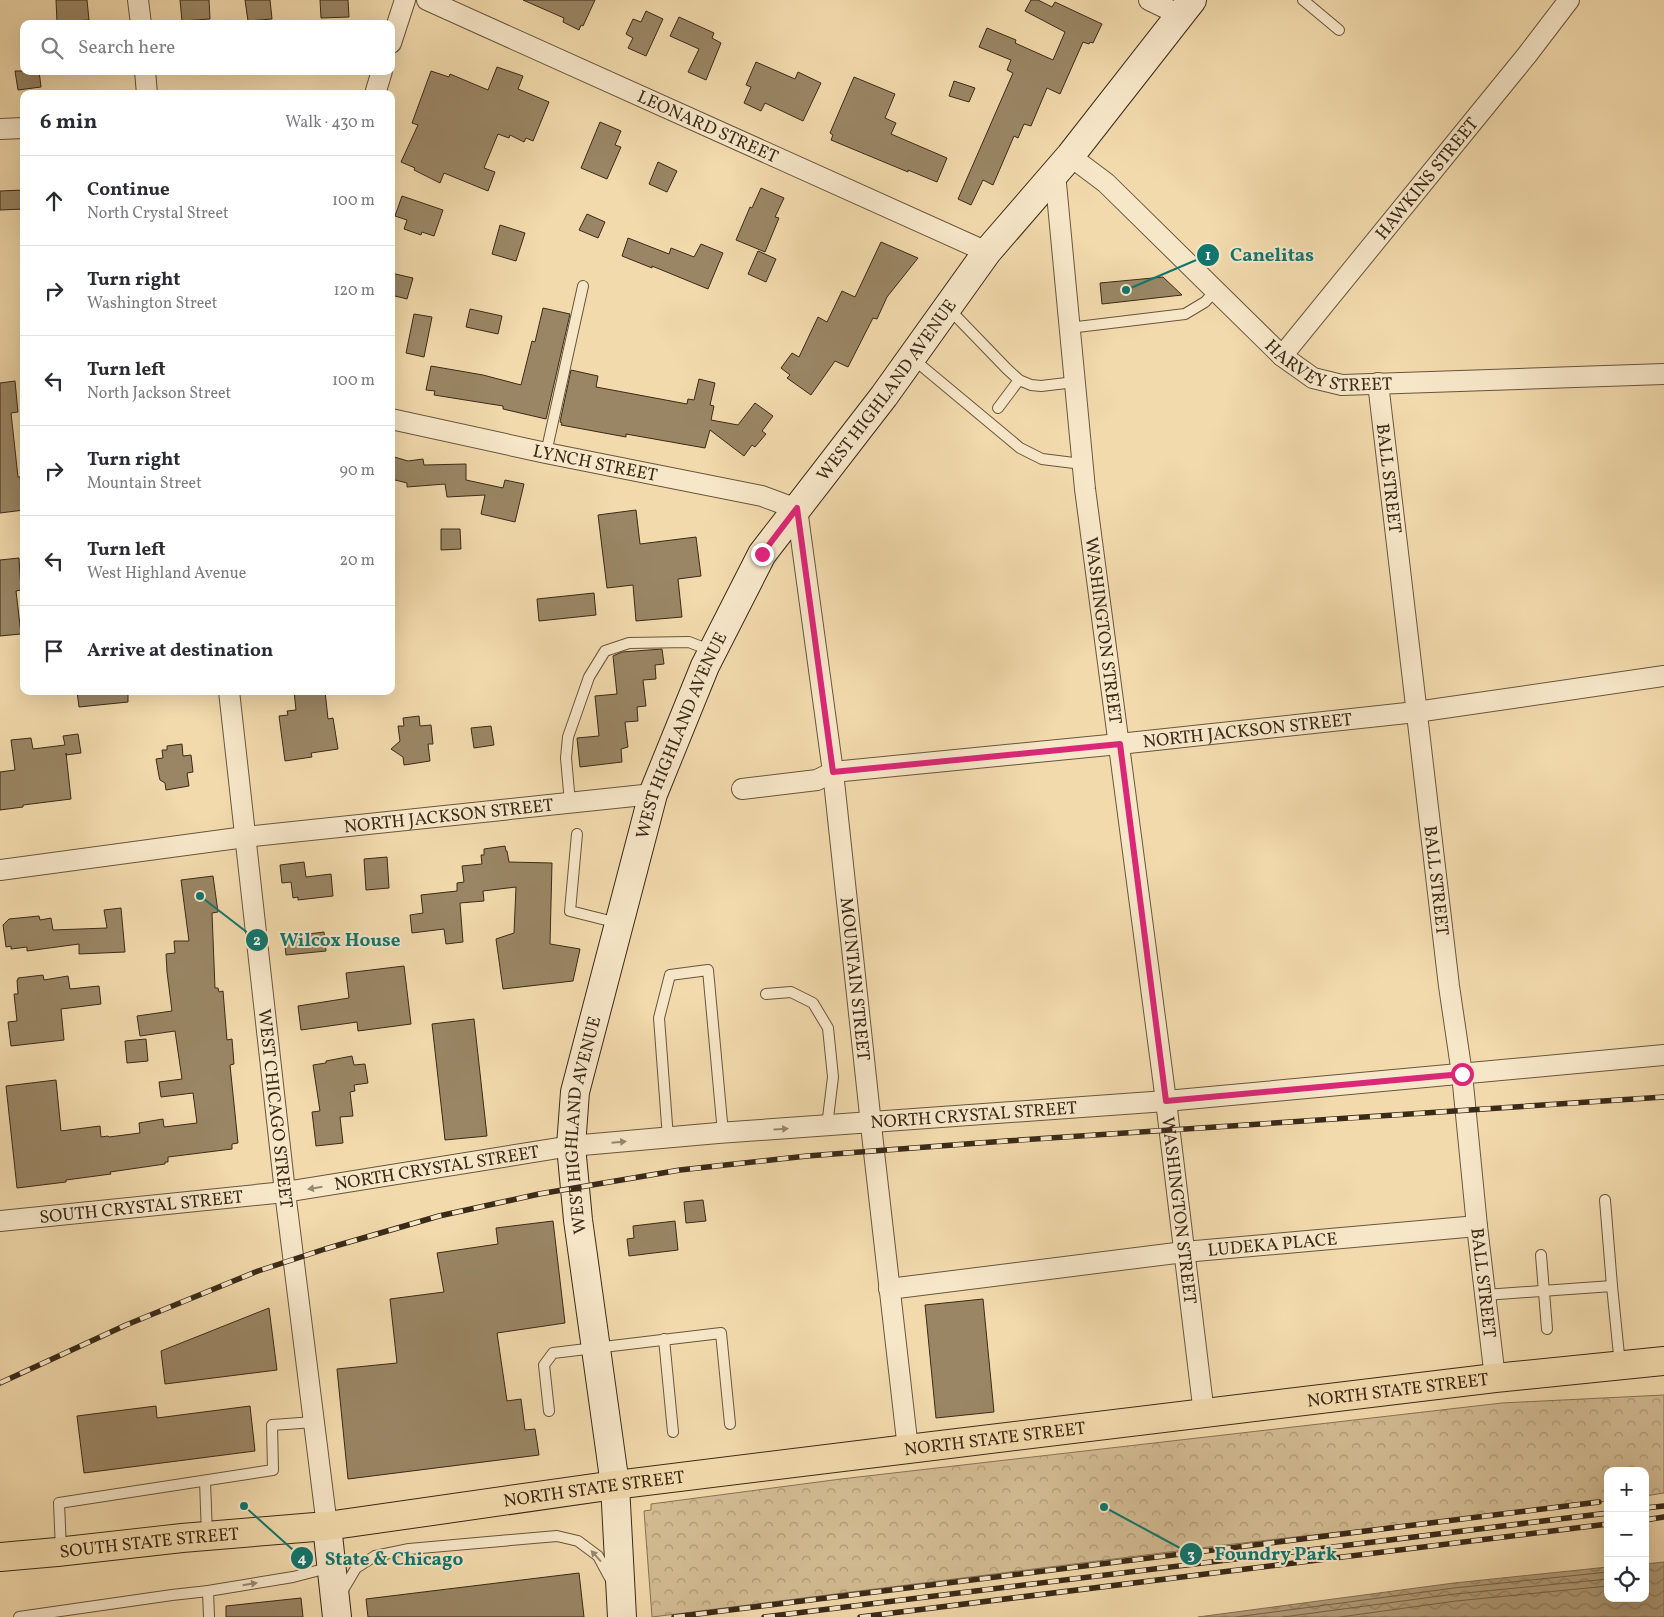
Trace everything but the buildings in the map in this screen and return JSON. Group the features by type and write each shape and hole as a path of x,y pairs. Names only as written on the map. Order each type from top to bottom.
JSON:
{"main road":[{"name":"WEST HIGHLAND AVENUE","path":"622,1607 615,1485 578,1220 571,1146 575,1092 653,794 705,666 762,554 884,396 987,252 1063,165 1186,8"},
{"name":"NORTH STATE STREET","path":"328,1526 615,1485 1495,1378 1664,1361"},
{"name":"SOUTH STATE STREET","path":"0,1557 328,1526"},
{"path":"328,1526 330,1561 338,1617"}],"street":[{"path":"138,0 140,20"},
{"path":"395,31 405,0"},
{"name":"LEONARD STREET","path":"427,0 987,252"},
{"path":"1149,0 1186,8"},
{"name":"HAWKINS STREET","path":"1282,356 1528,55 1569,0"},
{"path":"145,75 147,90"},
{"path":"377,90 381,75"},
{"path":"0,129 20,128"},
{"name":"HARVEY STREET","path":"1063,165 1106,183 1282,356 1313,378 1342,385 1664,374"},
{"name":"WASHINGTON STREET","path":"1063,165 1069,328 1082,464 1166,1101 1204,1414"},
{"name":"BALL STREET","path":"1378,383 1448,986 1462,1074 1495,1378"},
{"name":"LYNCH STREET","path":"395,420 546,453 762,496 797,508"},
{"name":"MOUNTAIN STREET","path":"797,508 833,772 908,1449"},
{"name":"NORTH JACKSON STREET","path":"742,789 817,780 833,772 1120,744 1416,712 1664,676"},
{"name":"WEST CHICAGO STREET","path":"229,695 285,1192 328,1526"},
{"name":"NORTH JACKSON STREET","path":"0,870 245,836 653,794"},
{"name":"NORTH CRYSTAL STREET","path":"285,1192 571,1146 1166,1101 1664,1056"},
{"name":"SOUTH CRYSTAL STREET","path":"0,1221 285,1192"},
{"name":"LUDEKA PLACE","path":"890,1289 1184,1252 1477,1226"}],"lane":[{"path":"1303,0 1339,30"},
{"path":"546,453 584,286"},
{"path":"1069,328 1185,314 1205,302 1215,290"},
{"path":"947,307 1019,380 1031,385 1041,386 1075,382"},
{"path":"911,357 1020,448 1042,459 1082,464"},
{"path":"998,408 1019,380"},
{"path":"570,802 566,758 568,737 589,677 605,651 629,643 689,642 713,652"},
{"path":"577,834 570,911 619,923"},
{"path":"668,1138 659,1018 670,975 708,970 723,1133"},
{"path":"766,994 791,992 813,1002 828,1028 832,1077 827,1126"},
{"path":"1605,1200 1620,1365"},
{"path":"1541,1255 1547,1329"},
{"path":"1485,1295 1612,1286"},
{"path":"549,1411 544,1365 554,1353 721,1333 730,1424"},
{"path":"664,1339 673,1432"},
{"path":"61,1552 59,1503 273,1470 272,1425 314,1422"},
{"path":"205,1481 207,1536"},
{"path":"338,1617 343,1590 356,1568 375,1556 409,1550 557,1536 578,1541 598,1556 622,1607"},
{"path":"19,1617 208,1591 306,1574 320,1570 330,1561"},
{"path":"208,1591 209,1617"}],"green space":[{"path":"1664,1395 1664,1493 1649,1495 1649,1467 1604,1467 1604,1501 1225,1545 652,1617 644,1511 651,1510 651,1504 841,1479 1502,1403"}],"water":[{"path":"1664,1562 1664,1617 1198,1617 1454,1583 1604,1567 1604,1602 1649,1602 1649,1564"}],"railway":[{"path":"0,1383 126,1325 258,1271 325,1249 439,1216 539,1194 680,1170 807,1156 1664,1097"},
{"path":"674,1617 1599,1502"},
{"path":"1649,1508 1664,1506"},
{"path":"764,1617 1604,1513"},
{"path":"1649,1519 1664,1517"},
{"path":"860,1617 1604,1524"}],"place":[{"name":"Canelitas","path":"1126,290"},
{"name":"Wilcox House","path":"200,896"},
{"name":"State & Chicago","path":"244,1506"},
{"name":"Foundry Park","path":"1104,1507"}],"route":[{"path":"762,554 797,508 833,772 1120,744 1166,1101 1462,1074"}]}
